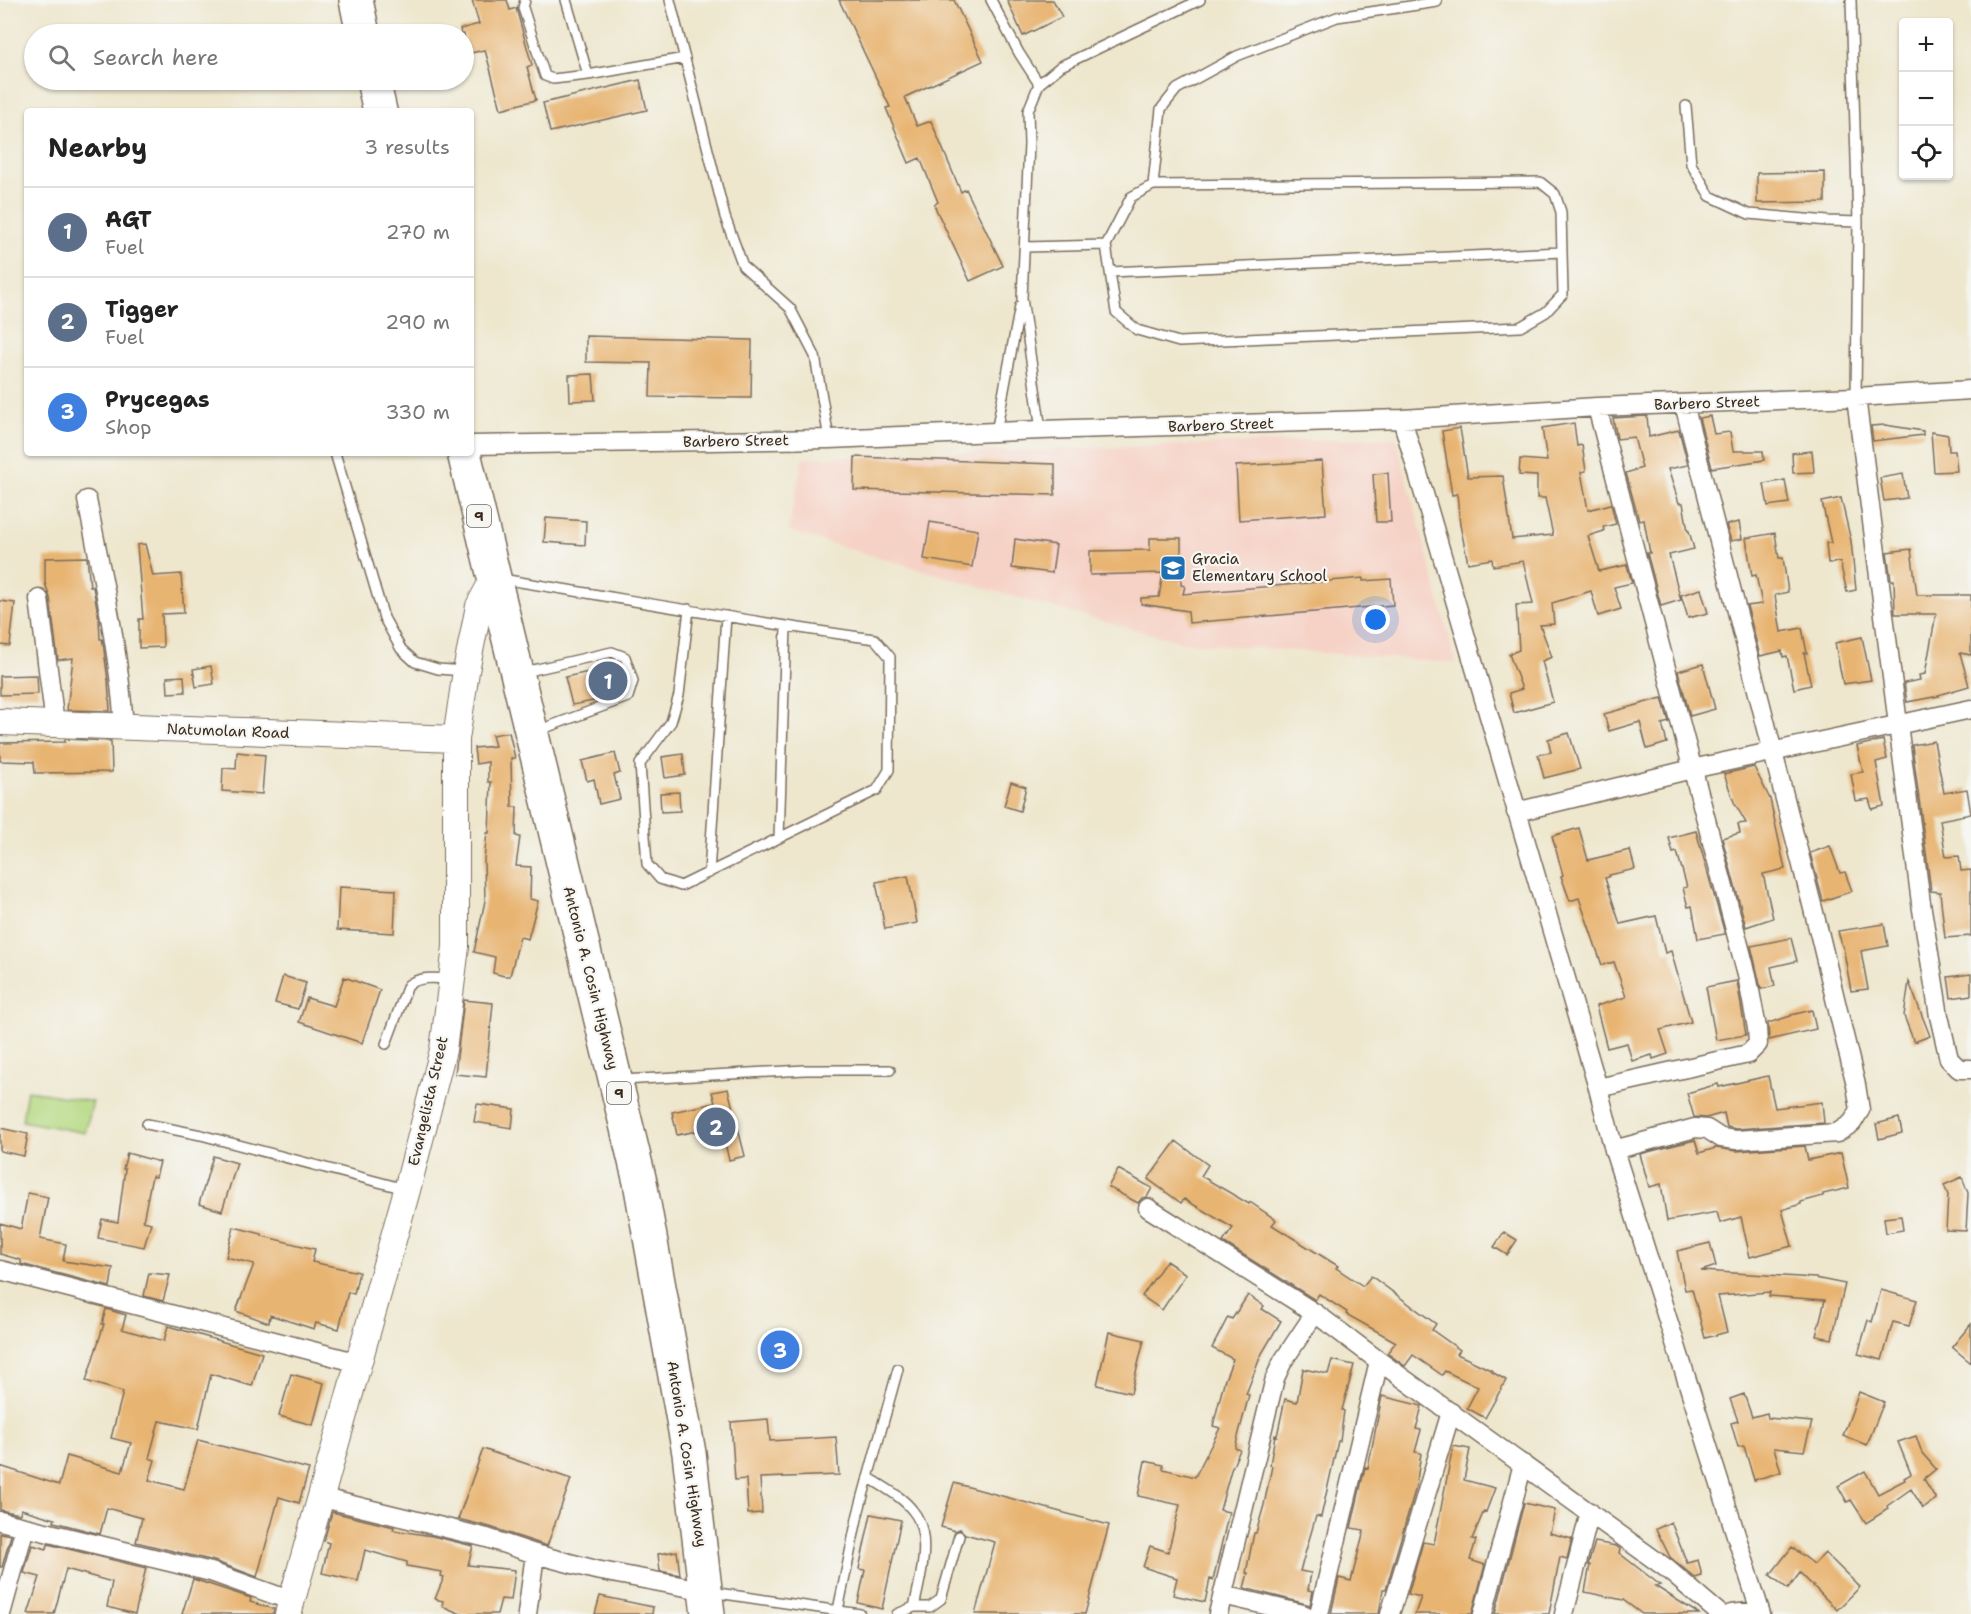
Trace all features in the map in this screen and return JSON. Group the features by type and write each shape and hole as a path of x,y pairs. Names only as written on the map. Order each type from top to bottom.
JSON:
{"highway":[{"path":"356,0 361,24"},
{"path":"375,90 379,108"},
{"name":"Antonio A. Cosin Highway","path":"465,456 640,1182 691,1464 707,1603"}],"street":[{"name":"Barbero Street","path":"474,445 829,439 1402,419 1597,407 1971,390"},
{"path":"1856,397 1920,903 1939,1016 1949,1059 1959,1069 1971,1069"},
{"path":"1614,1149 1695,1128 1707,1129 1721,1138 1736,1140 1837,1132 1852,1123 1860,1110 1820,936 1684,404"},
{"path":"1597,407 1747,975 1758,1044 1748,1054 1598,1088"},
{"path":"1402,419 1614,1149 1760,1612 1731,1614"},
{"path":"87,500 114,637 124,727"},
{"name":"Evangelista Street","path":"290,1607 407,1190 443,1050 456,947 456,739 479,606 494,578"},
{"path":"39,599 55,724"},
{"path":"1516,812 1692,769 1971,709"},
{"name":"Natumolan Road","path":"0,722 456,739"},
{"path":"1148,1208 1315,1312 1379,1361 1590,1512 1665,1568 1720,1614"},
{"path":"0,1270 358,1363"},
{"path":"1218,1614 1275,1378 1283,1361 1315,1312"},
{"path":"1319,1614 1379,1361"},
{"path":"1390,1614 1451,1412"},
{"path":"1483,1614 1522,1464"},
{"path":"319,1497 487,1538 707,1603"},
{"path":"1564,1614 1590,1512"},
{"path":"0,1521 211,1572 290,1607"},
{"path":"1,1614 25,1527"},
{"path":"527,1614 535,1554"},
{"path":"1223,1595 1303,1614"}],"lane":[{"path":"525,0 523,8 545,76 553,79 685,58"},
{"path":"566,0 588,75"},
{"path":"670,0 732,237 743,266 790,308 814,356 829,439"},
{"path":"991,0 1019,53 1039,84"},
{"path":"996,432 1022,298 1029,144 1028,111 1039,84 1061,66 1200,0"},
{"path":"1851,0 1858,222 1856,397"},
{"path":"1153,184 1161,109 1177,89 1237,56 1337,17 1437,2"},
{"path":"1686,106 1690,164 1710,196 1749,214 1858,222"},
{"path":"1540,182 1555,194 1561,212 1563,294 1546,312 1520,327 1179,342 1137,330 1116,312 1106,245 1131,196 1153,184 1540,182"},
{"path":"1025,247 1106,245"},
{"path":"1110,272 1562,252"},
{"path":"1022,298 1041,430"},
{"path":"336,456 384,618 400,649 415,663 438,669 466,671"},
{"path":"494,578 689,609 786,627 875,639 890,657 889,770 877,790 681,886 660,879 647,864 640,764 671,722 679,695 689,609"},
{"path":"709,873 726,616"},
{"path":"779,838 786,627"},
{"path":"517,673 612,652 625,657 633,681 628,697 532,733"},
{"path":"386,1044 408,986 414,981 427,978 452,979"},
{"path":"616,1080 806,1070 890,1070"},
{"path":"147,1124 201,1135 407,1190"},
{"path":"838,1611 867,1477 898,1369"},
{"path":"867,1477 892,1492 914,1511 923,1531 923,1566 914,1607"},
{"path":"897,1614 914,1607 930,1607 941,1599 959,1536"},
{"path":"707,1603 860,1614"}],"shaded area":[{"name":"Gracia Elementary School","path":"1396,438 1456,663 1182,642 1043,605 788,531 803,458"}],"green space":[{"path":"27,1090 93,1102 85,1133 22,1121"}],"building":[{"path":"472,0 507,0 510,10 516,8 532,65 527,67 536,100 501,109 485,50 474,52 474,25 479,24"},
{"path":"839,0 954,0 983,61 905,97 917,126 931,121 961,192 966,189 1003,266 970,281 934,205 938,202 920,158 909,163 886,108 890,107"},
{"path":"1007,0 1053,0 1062,17 1023,36"},
{"path":"640,80 647,110 550,132 543,103"},
{"path":"1825,172 1825,202 1757,203 1757,173"},
{"path":"586,336 752,340 751,398 650,397 651,363 586,362"},
{"path":"593,374 595,400 570,401 569,375"},
{"path":"1647,416 1649,437 1679,430 1688,465 1668,469 1679,503 1683,503 1694,549 1669,555 1681,600 1661,606 1647,553 1650,553 1644,520 1639,521 1626,473 1642,468 1634,437 1617,439 1613,418"},
{"path":"1710,416 1714,434 1730,432 1733,451 1763,451 1764,460 1712,468 1699,418"},
{"path":"1574,423 1577,446 1582,445 1586,471 1581,472 1588,510 1611,504 1616,524 1603,527 1604,531 1588,536 1599,571 1627,565 1632,583 1614,587 1621,609 1598,616 1591,591 1552,603 1554,624 1540,625 1552,657 1542,661 1553,702 1514,713 1509,693 1522,689 1509,654 1519,650 1516,605 1533,604 1523,561 1493,566 1492,559 1468,563 1460,525 1457,494 1452,495 1442,431 1460,428 1468,477 1503,476 1512,539 1553,535 1545,498 1537,498 1537,476 1519,475 1520,459 1547,461 1542,428"},
{"path":"1885,425 1923,431 1923,435 1873,441 1871,426"},
{"path":"1931,432 1948,435 1949,451 1955,451 1957,471 1934,472"},
{"path":"1812,451 1814,472 1793,473 1792,453"},
{"path":"855,457 1055,464 1055,495 854,490"},
{"path":"1322,461 1326,514 1239,520 1236,466"},
{"path":"1388,473 1391,522 1376,522 1373,474"},
{"path":"1903,474 1907,498 1884,501 1880,478"},
{"path":"1785,480 1789,503 1768,506 1764,484"},
{"path":"1841,498 1851,541 1856,590 1847,592 1840,562 1828,563 1826,543 1831,543 1822,502"},
{"path":"546,518 586,521 585,545 544,542"},
{"path":"930,522 978,530 972,567 924,559"},
{"path":"1739,522 1742,539 1731,541 1726,525"},
{"path":"1775,533 1779,558 1783,558 1788,592 1775,595 1781,632 1802,628 1807,653 1804,653 1811,685 1794,689 1787,656 1783,657 1782,651 1760,656 1747,606 1762,604 1756,575 1752,576 1746,538"},
{"path":"1150,538 1181,538 1181,585 1185,586 1183,594 1363,578 1363,581 1391,579 1393,605 1189,623 1188,611 1141,604 1141,598 1159,597 1163,573 1090,575 1090,551 1150,550"},
{"path":"1015,539 1056,545 1052,573 1012,568"},
{"path":"145,544 153,576 181,574 184,613 162,614 163,647 139,648 139,619 143,619 137,545"},
{"path":"1911,549 1917,595 1971,595 1971,655 1960,653 1969,686 1939,696 1907,702 1904,683 1920,680 1919,675 1925,674 1936,614 1895,614 1894,580 1891,580 1887,552"},
{"path":"87,557 90,587 93,587 100,639 103,643 110,711 67,710 73,658 58,660 50,598 45,583 45,558"},
{"path":"1701,589 1708,613 1688,618 1681,595"},
{"path":"0,601 15,603 10,646 0,645"},
{"path":"1862,637 1871,680 1843,684 1835,643"},
{"path":"1703,664 1715,709 1690,716 1678,671"},
{"path":"211,666 214,684 196,687 193,669"},
{"path":"613,667 618,693 604,699 572,705 565,677"},
{"path":"37,675 38,694 0,695 0,676"},
{"path":"184,676 185,692 168,693 167,677"},
{"path":"1662,698 1669,722 1662,724 1667,743 1647,749 1640,722 1609,731 1604,714"},
{"path":"509,732 515,758 511,758 512,807 517,807 516,836 520,837 516,866 531,867 530,899 538,901 528,939 520,937 510,976 504,976 493,973 495,957 474,952 485,901 484,860 487,833 489,833 491,782 488,782 488,762 476,764 474,748 495,746 492,735"},
{"path":"1569,733 1580,769 1544,778 1538,755 1551,752 1548,739"},
{"path":"65,739 111,741 112,772 35,773 34,762 0,761 0,743 65,742"},
{"path":"1883,740 1887,759 1876,762 1884,806 1872,809 1869,799 1856,801 1851,774 1863,772 1857,746"},
{"path":"1934,741 1944,793 1967,789 1971,814 1940,820 1946,857 1959,856 1961,871 1971,870 1971,936 1945,938 1940,892 1931,891 1912,745"},
{"path":"237,752 265,755 262,794 222,791 223,768 236,769"},
{"path":"615,753 620,773 614,775 620,799 599,804 594,779 587,781 582,761"},
{"path":"683,754 685,775 665,778 662,757"},
{"path":"1754,767 1770,799 1785,869 1763,874 1773,918 1746,927 1722,838 1740,833 1738,824 1746,823 1734,802 1724,774"},
{"path":"1011,782 1026,787 1020,811 1004,806"},
{"path":"679,792 680,811 661,812 660,793"},
{"path":"1579,828 1588,860 1630,850 1635,869 1605,878 1620,924 1656,916 1665,953 1671,951 1691,1022 1660,1030 1668,1054 1653,1059 1652,1055 1632,1061 1627,1043 1607,1048 1596,1006 1626,997 1614,962 1602,965 1579,898 1570,901 1561,876 1563,875 1552,836"},
{"path":"1696,831 1725,934 1698,939 1692,906 1688,907 1683,888 1687,887 1677,852 1673,853 1669,838"},
{"path":"1830,846 1840,873 1845,872 1852,891 1823,901 1810,853"},
{"path":"908,876 917,923 885,929 876,882"},
{"path":"339,887 396,890 394,933 337,930"},
{"path":"1884,924 1888,946 1861,951 1868,989 1851,991 1838,931"},
{"path":"1791,938 1797,961 1771,967 1775,986 1761,989 1751,946"},
{"path":"1971,974 1971,995 1951,998 1948,977"},
{"path":"283,976 306,983 298,1009 275,1003"},
{"path":"344,977 380,990 362,1043 299,1022 307,998 334,1006"},
{"path":"1737,981 1746,1035 1716,1040 1706,987"},
{"path":"1909,982 1930,1036 1914,1042 1904,1016"},
{"path":"464,1000 493,1003 486,1077 455,1074"},
{"path":"1812,1010 1816,1029 1769,1040 1768,1023"},
{"path":"1768,1076 1775,1108 1822,1102 1824,1123 1736,1129 1727,1127 1724,1113 1706,1118 1694,1117 1687,1093 1718,1084 1719,1087"},
{"path":"728,1089 745,1156 729,1160 721,1126 677,1135 672,1112 715,1103 712,1092"},
{"path":"477,1104 514,1109 512,1128 474,1122"},
{"path":"1899,1118 1902,1133 1879,1139 1876,1124"},
{"path":"0,1128 28,1134 24,1156 0,1151"},
{"path":"1695,1140 1699,1153 1716,1148 1737,1151 1805,1146 1808,1160 1841,1153 1849,1188 1823,1194 1823,1196 1782,1210 1792,1246 1750,1257 1741,1217 1720,1223 1717,1212 1667,1221 1661,1184 1649,1187 1640,1154"},
{"path":"1176,1141 1208,1165 1201,1176 1249,1204 1250,1202 1276,1220 1272,1225 1338,1266 1336,1268 1363,1286 1371,1276 1436,1324 1432,1330 1460,1350 1457,1354 1493,1371 1506,1380 1485,1418 1467,1408 1478,1387 1445,1371 1442,1375 1413,1355 1405,1366 1387,1353 1396,1342 1346,1314 1347,1312 1319,1294 1315,1300 1223,1242 1233,1228 1184,1199 1181,1203 1148,1179"},
{"path":"127,1153 160,1162 156,1177 152,1176 143,1221 151,1223 144,1247 98,1238 102,1219 118,1222 125,1169 123,1169"},
{"path":"213,1156 237,1163 222,1211 199,1204"},
{"path":"1118,1169 1152,1188 1147,1197 1142,1198 1138,1203 1108,1187"},
{"path":"1962,1177 1968,1193 1966,1231 1946,1230 1948,1195 1944,1185"},
{"path":"28,1193 48,1197 40,1239 66,1244 63,1261 113,1268 110,1287 21,1264 21,1260 0,1254 0,1223 21,1229"},
{"path":"1901,1216 1903,1230 1886,1233 1884,1218"},
{"path":"234,1227 315,1249 312,1262 359,1272 354,1294 348,1292 339,1329 316,1323 314,1329 270,1315 269,1323 236,1311 254,1264 226,1257"},
{"path":"1504,1232 1517,1240 1507,1255 1494,1247"},
{"path":"1710,1243 1716,1266 1701,1271 1815,1278 1845,1284 1832,1339 1816,1336 1825,1300 1769,1296 1770,1292 1718,1296 1727,1332 1705,1338 1692,1289 1685,1290 1677,1251"},
{"path":"1166,1261 1186,1274 1162,1310 1142,1296"},
{"path":"149,1273 170,1275 163,1301 144,1296"},
{"path":"1881,1290 1917,1300 1909,1326 1893,1322 1882,1360 1858,1354 1868,1320 1872,1322"},
{"path":"1248,1295 1264,1306 1262,1309 1281,1321 1261,1355 1246,1394 1249,1395 1235,1448 1240,1450 1231,1470 1220,1510 1229,1512 1213,1580 1210,1579 1205,1602 1173,1595 1177,1578 1143,1567 1150,1546 1168,1552 1180,1505 1138,1496 1145,1461 1163,1465 1163,1469 1195,1477 1220,1428 1213,1426 1224,1382 1233,1359 1212,1348 1228,1317 1232,1319"},
{"path":"106,1309 126,1315 122,1329 164,1341 168,1326 262,1353 252,1386 211,1374 198,1429 159,1421 149,1458 155,1460 149,1480 184,1489 198,1440 309,1469 299,1503 279,1497 257,1577 214,1561 136,1542 142,1518 107,1508 100,1534 54,1522 55,1519 21,1509 20,1514 0,1510 0,1466 59,1485 67,1456 122,1472 131,1443 111,1438 123,1392 86,1381 104,1324 102,1324"},
{"path":"1971,1324 1971,1363 1952,1347"},
{"path":"1109,1332 1144,1340 1131,1393 1097,1385"},
{"path":"775,1340 801,1346 797,1362 772,1357"},
{"path":"1332,1360 1354,1365 1342,1410 1344,1411 1340,1441 1338,1441 1321,1517 1316,1516 1300,1571 1311,1573 1308,1590 1313,1591 1310,1605 1244,1588 1254,1533 1256,1533 1264,1505 1272,1466 1270,1465 1275,1435 1277,1436 1285,1399 1297,1402 1303,1369 1328,1374"},
{"path":"291,1374 324,1383 313,1425 279,1416"},
{"path":"1859,1392 1884,1402 1867,1445 1843,1436"},
{"path":"1744,1394 1752,1417 1767,1413 1768,1418 1812,1422 1804,1451 1774,1448 1781,1472 1754,1480 1744,1446 1738,1447 1731,1423 1738,1421 1730,1399"},
{"path":"1382,1396 1422,1406 1416,1429 1421,1430 1415,1452 1421,1453 1416,1487 1386,1589 1383,1589 1379,1614 1331,1614 1339,1578 1351,1581 1364,1530 1351,1528 1365,1467 1368,1468"},
{"path":"768,1419 770,1441 836,1437 839,1475 760,1478 762,1513 748,1514 746,1479 735,1480 731,1422"},
{"path":"1916,1436 1922,1453 1936,1469 1924,1479 1936,1499 1923,1508 1911,1489 1887,1506 1888,1509 1866,1523 1851,1500 1847,1502 1838,1486 1865,1471 1878,1494 1905,1480 1904,1478 1911,1474 1898,1442"},
{"path":"1453,1446 1470,1449 1464,1480 1495,1488 1472,1539 1476,1540 1470,1560 1485,1565 1472,1614 1415,1614 1421,1597 1408,1594 1423,1542 1434,1544"},
{"path":"483,1449 571,1479 547,1546 458,1519"},
{"path":"954,1483 1109,1525 1085,1614 975,1614 995,1542 965,1534 960,1529 955,1531 941,1527"},
{"path":"1524,1503 1555,1510 1550,1533 1572,1539 1567,1559 1560,1557 1549,1614 1495,1614"},
{"path":"332,1512 394,1527 393,1530 473,1546 468,1565 515,1570 511,1600 501,1599 497,1614 461,1614 442,1606 443,1601 435,1599 444,1577 441,1576 442,1572 407,1566 407,1562 365,1550 358,1581 322,1573 329,1543 324,1541"},
{"path":"871,1514 901,1520 882,1609 858,1603 865,1570 859,1569"},
{"path":"1671,1522 1687,1563 1698,1560 1702,1576 1695,1578 1670,1557 1656,1529"},
{"path":"0,1533 11,1535 2,1567 0,1567"},
{"path":"1595,1542 1616,1546 1620,1549 1619,1553 1660,1585 1655,1586 1699,1614 1642,1614 1623,1600 1585,1592 1590,1565 1588,1565"},
{"path":"48,1544 146,1568 135,1614 107,1607 112,1582 66,1569 54,1614 28,1614 40,1577 24,1573 32,1545 47,1549"},
{"path":"1792,1547 1814,1564 1825,1553 1860,1587 1837,1610 1800,1573 1788,1589 1770,1575"},
{"path":"677,1551 680,1575 660,1571 658,1554"},
{"path":"193,1579 251,1598 250,1602 274,1609 273,1614 182,1614"},
{"path":"600,1596 653,1607 652,1614 595,1614"}],"place":[{"name":"Gracia Elementary School","path":"1173,568"},
{"name":"AGT","path":"608,681"},
{"name":"Tigger","path":"716,1127"},
{"name":"Prycegas","path":"780,1350"}]}
